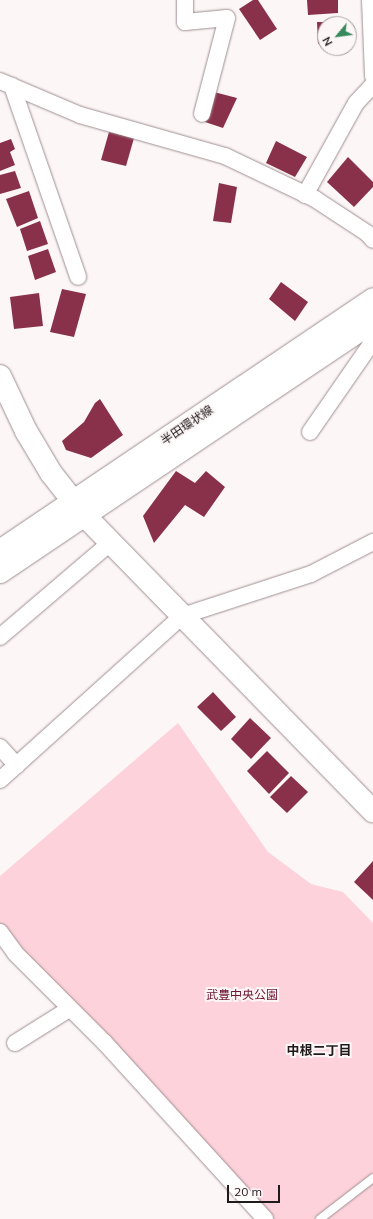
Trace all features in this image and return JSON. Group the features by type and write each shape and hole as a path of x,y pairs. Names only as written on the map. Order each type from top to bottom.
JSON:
{"main road":[{"name":"半田環状線","path":"0,572 79,509 373,299"},
{"name":"半田環状線","path":"0,551 79,509 371,322"},
{"path":"0,376 26,431 79,509 110,543 373,812"}],"street":[{"path":"185,0 185,22 227,18 202,114"},
{"path":"370,0 373,76"},
{"path":"6,84 80,115 225,156 305,195 371,233"},
{"path":"6,84 78,277"},
{"path":"305,195 356,103 373,85"},
{"path":"310,432 373,341 371,322"},
{"path":"0,780 182,616 311,574 373,542"},
{"path":"0,637 110,543"},
{"path":"0,747 17,766"},
{"path":"3,942 105,1043 265,1219"},
{"path":"15,1043 69,1009"}],"lane":[{"path":"320,1219 373,1178"}],"green space":[{"name":"武豊中央公園","path":"178,723 268,852 311,884 343,892 373,923 373,1219 269,1219 0,926 0,876"}],"building":[{"path":"253,0 258,0 277,29 260,40 239,9"},
{"path":"307,0 338,0 338,13 308,15"},
{"path":"214,92 237,98 223,128 205,122"},
{"path":"109,132 134,138 126,166 101,160"},
{"path":"11,139 15,149 10,152 15,165 0,171 0,143"},
{"path":"276,141 307,157 295,177 266,163"},
{"path":"348,157 373,182 373,187 354,207 327,182"},
{"path":"15,171 21,188 0,194 0,175"},
{"path":"219,183 237,187 231,223 213,221"},
{"path":"29,191 38,218 17,227 6,199"},
{"path":"40,221 48,244 27,251 20,229"},
{"path":"48,249 56,272 35,280 28,256"},
{"path":"281,282 308,302 295,321 269,299"},
{"path":"62,289 86,294 74,337 50,332"},
{"path":"39,293 43,326 14,329 10,297"},
{"path":"100,399 123,435 91,458 66,450 62,441 84,422 95,403"},
{"path":"176,471 195,483 206,471 225,487 204,517 185,505 154,543 143,516"},
{"path":"213,692 236,717 221,731 197,707"},
{"path":"250,718 271,738 251,759 231,739"},
{"path":"267,751 289,773 269,794 247,771"},
{"path":"291,776 308,792 287,813 270,797"},
{"path":"373,861 373,900 354,882"}],"district":[{"name":"中根二丁目","path":"319,1050"}]}
